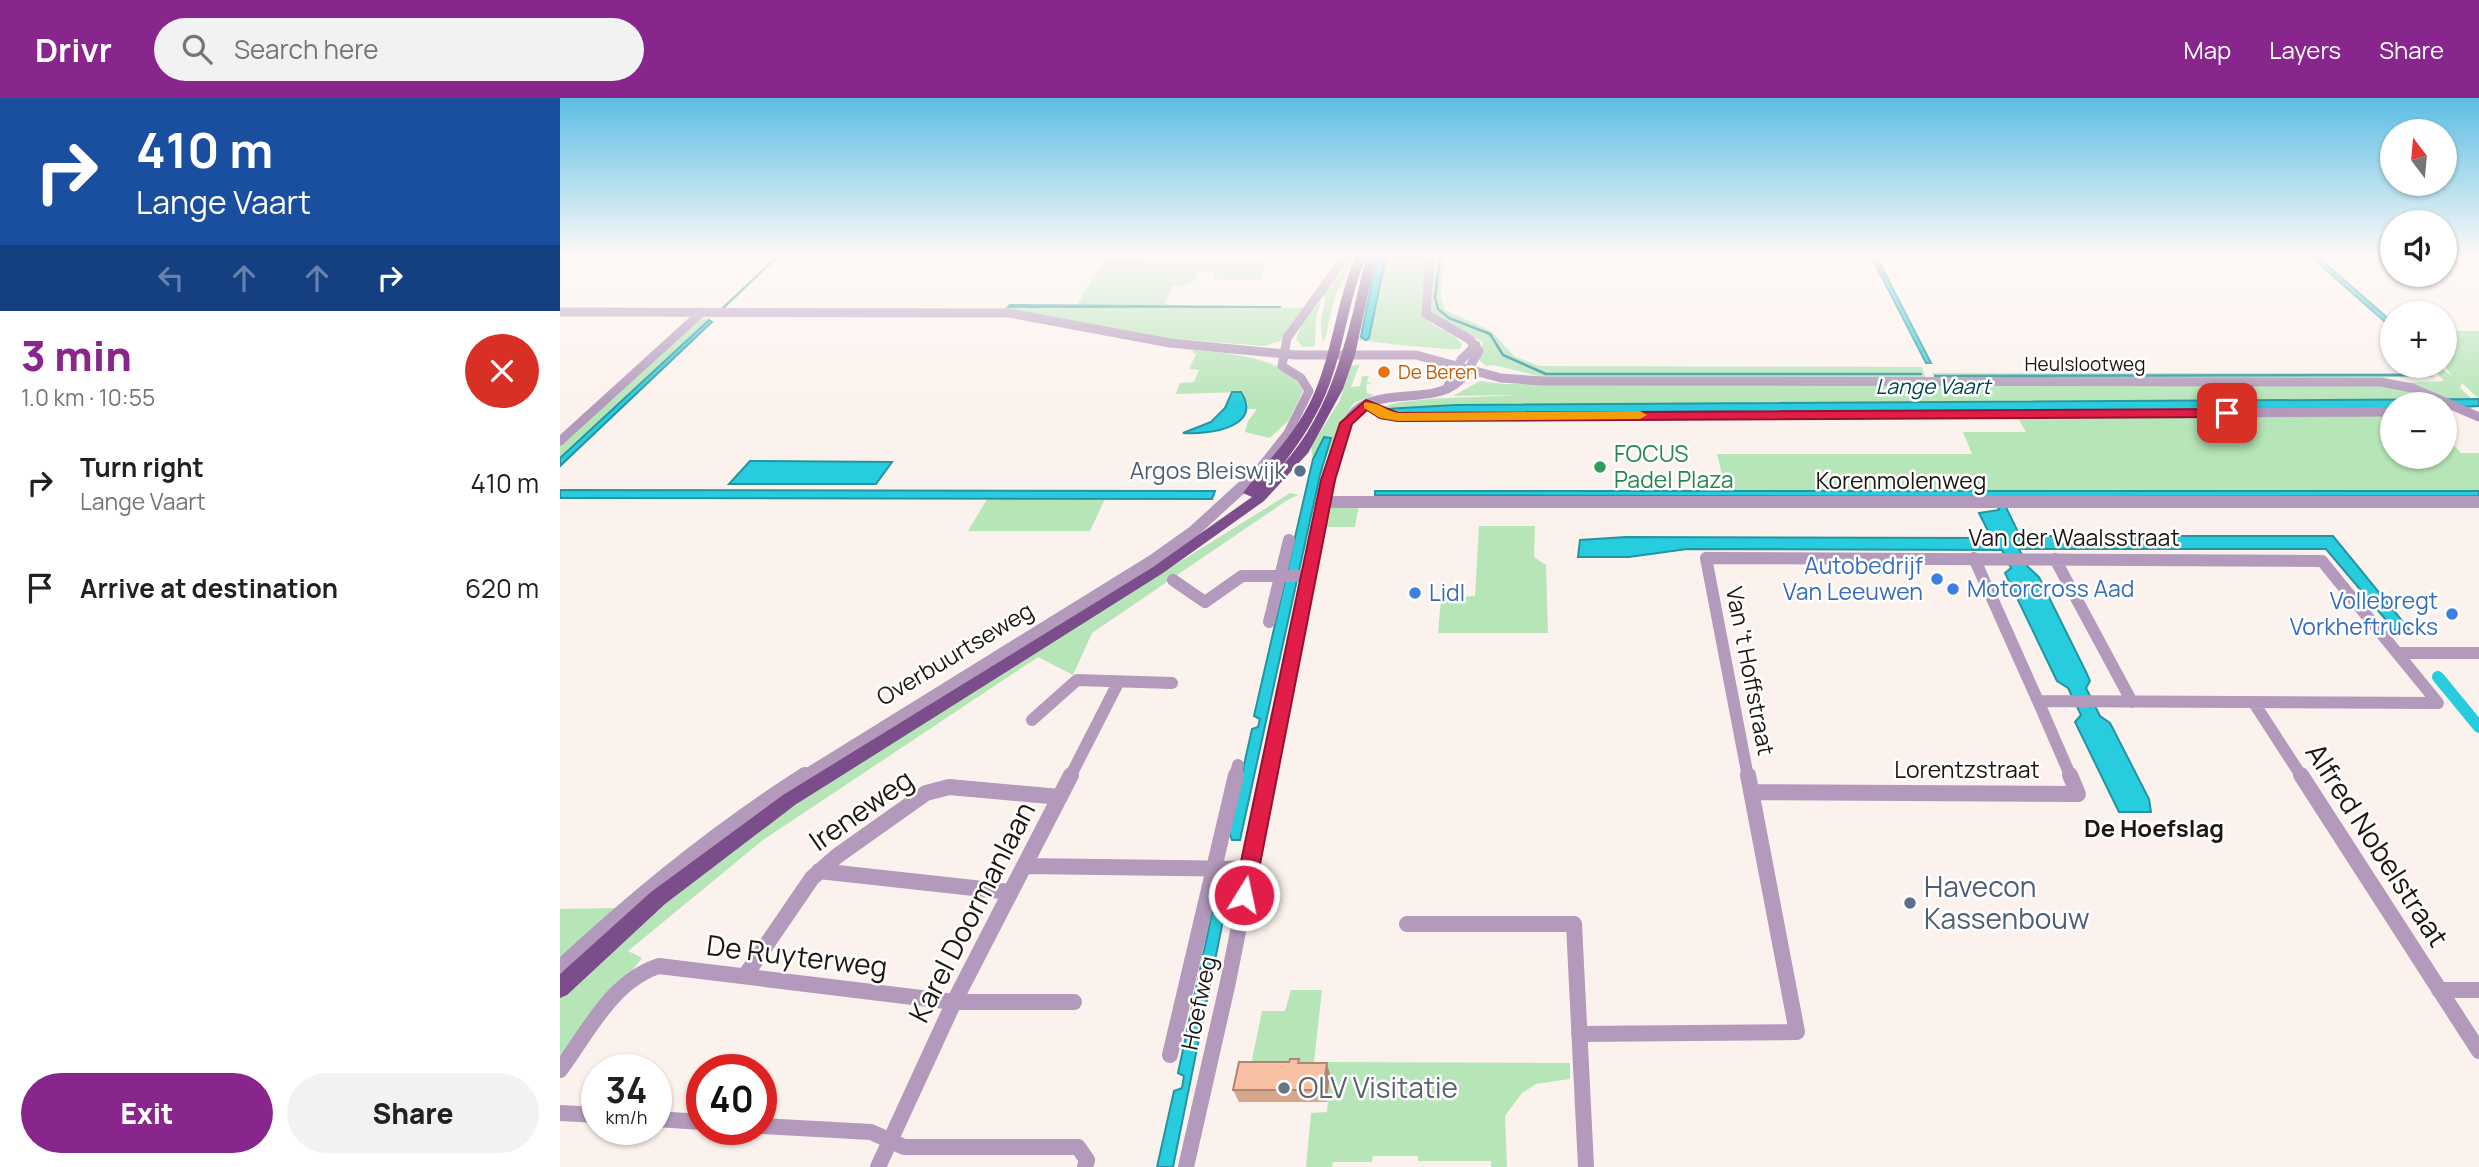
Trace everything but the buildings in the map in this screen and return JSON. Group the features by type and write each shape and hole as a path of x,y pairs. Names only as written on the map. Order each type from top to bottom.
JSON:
{"main road":[{"path":"1332,352 1343,306"},
{"path":"1350,352 1360,306"},
{"name":"Overbuurtseweg","path":"1197,542 1248,495 1287,450 1325,382 1332,352"},
{"name":"Overbuurtseweg","path":"560,988 658,898 789,800 1240,514 1292,464 1330,403 1350,352"}],"street":[{"path":"1284,352 1290,347 1292,334 1311,306"},
{"path":"1366,404 1434,393 1459,382 1471,366 1479,351 1476,345 1469,338 1437,324 1426,314 1427,306"},
{"name":"Heulslootweg","path":"560,312 1009,313 1151,341 1284,352 1416,355 1460,362 1502,378 1517,379 2358,381 2401,385 2432,395 2479,417"},
{"path":"560,441 702,312"},
{"path":"1447,388 1460,362 1476,345"},
{"name":"Overbuurtseweg","path":"560,968 652,885 785,788 1145,566 1208,521 1261,469 1303,405 1309,391 1301,378 1282,366 1284,352"},
{"path":"1366,404 1384,415 1398,417 2380,412"},
{"name":"Hoefweg","path":"1186,1167 1228,982 1305,576 1346,423 1366,404"},
{"path":"2457,411 2467,411"},
{"name":"Korenmolenweg","path":"1323,502 2479,502"},
{"path":"1269,622 1283,576 1289,540"},
{"name":"Van der Waalsstraat","path":"1706,558 2322,561 2398,653"},
{"name":"Van 't Hoffstraat","path":"1706,558 1752,792"},
{"path":"1973,558 2038,701 2438,704 2398,653"},
{"path":"2055,559 2132,702"},
{"path":"1173,580 1205,602 1242,576 1305,576"},
{"path":"2398,653 2479,653"},
{"path":"1032,720 1077,680 1172,683"},
{"name":"Karel Doormanlaan","path":"878,1167 954,1002 1118,683"},
{"name":"Lorentzstraat","path":"1752,792 2078,794 2038,701"},
{"name":"Alfred Nobelstraat","path":"2254,703 2479,1051"},
{"name":"Hoefweg","path":"1170,1055 1238,765"},
{"name":"Ireneweg","path":"745,976 802,888 819,872 926,793 949,787 1060,797"},
{"path":"1579,1034 1797,1032 1752,792"},
{"path":"1024,866 1248,869"},
{"path":"819,872 1010,892"},
{"path":"1406,924 1574,924 1586,1167"},
{"name":"De Ruyterweg","path":"560,1070 623,984 640,972 659,966 954,1002 1074,1002"},
{"path":"2439,990 2479,990"},
{"path":"560,1113 581,1114"},
{"path":"777,1127 871,1132 904,1147 1078,1147 1087,1160 1085,1167"}],"green space":[{"path":"1006,306 1305,308 1280,341 1264,346 1140,336 1004,310"},
{"path":"1316,306 1320,306 1316,317 1315,346 1303,347 1296,339 1302,324"},
{"path":"1324,306 1333,306 1325,339 1322,340 1321,318"},
{"path":"1365,306 1368,306 1362,337 1370,338 1376,306 1423,306 1422,314 1426,319 1462,344 1460,349 1429,348 1359,340"},
{"path":"1444,306 1445,310 1491,331 1514,356 1539,366 1922,367 1926,379 1542,377 1494,365 1486,366 1478,359 1483,342 1433,317 1428,307"},
{"path":"710,318 560,458 560,445 700,319"},
{"path":"2457,331 2479,331 2479,399 2462,383 2460,388 2471,398 2457,399 2457,392 2429,392 2401,383 2444,381 2441,378 2457,378"},
{"path":"1194,350 1239,355 1285,371 1296,380 1303,391 1289,420 1270,438 1245,432 1248,421 1257,409 1248,409 1248,403 1241,392 1176,394 1180,383 1194,382 1199,370 1189,369 1196,354 1192,352"},
{"path":"1360,364 1351,387 1360,386 1362,376 1369,376 1367,382 1372,383 1366,385 1367,393 1374,395 1354,403 1346,414 1321,469 1324,438 1313,459 1311,446 1339,402 1351,366"},
{"path":"1931,373 2380,373 2380,377 1938,379"},
{"path":"1480,381 1505,384 2346,383 2397,387 2411,392 2380,392 2380,399 1384,407 1428,399 1515,395 1453,396"},
{"path":"2380,414 2380,469 2457,469 2457,449 2461,453 2479,453 2479,491 1726,491 1717,454 1972,454 1963,432 2026,432 2016,415"},
{"path":"1290,493 1299,495 1289,499 1092,633 1073,675 1038,657 763,840 628,951 642,958 560,1063 560,998 666,902 765,825 915,727"},
{"path":"989,496 1106,497 1090,531 968,531"},
{"path":"1359,504 1355,527 1326,527 1330,508"},
{"path":"1479,526 1535,526 1534,557 1546,565 1548,633 1438,633 1441,598 1475,596"},
{"path":"616,908 560,960 560,909"},
{"path":"1291,990 1322,990 1314,1062 1570,1063 1570,1079 1536,1084 1522,1093 1505,1116 1507,1167 1491,1167 1491,1161 1418,1161 1418,1156 1373,1156 1372,1162 1333,1162 1332,1167 1306,1167 1311,1113 1327,1112 1330,1075 1249,1074 1262,1011 1285,1011"}],"water":[{"path":"1130,306 1281,307 1008,307"},
{"path":"1367,306 1376,306 1369,338 1366,340 1361,337"},
{"path":"1897,306 1902,306 1931,363 1926,363"},
{"path":"2367,306 2374,306 2380,311 2380,317"},
{"path":"709,320 712,322 560,466 560,458"},
{"path":"1232,392 1241,392 1246,404 1240,421 1219,430 1183,433 1211,422 1225,408"},
{"path":"2457,399 2479,399 2479,406 2457,407"},
{"path":"2380,400 2380,409 1394,413 1383,409 1456,405"},
{"path":"1324,437 1331,438 1320,475 1240,840 1232,840 1229,832 1252,729 1258,727 1260,719 1254,716 1313,459"},
{"path":"750,461 892,462 876,484 729,484"},
{"path":"560,490 1215,491 1212,499 560,498"},
{"path":"1375,491 2479,491 2479,496 2001,497 2020,536 2333,536 2413,634 2397,633 2326,549 2019,549 2027,566 2039,577 2087,674 2090,681 2086,688 2100,716 2110,723 2149,799 2151,812 2119,812 2075,722 2081,715 2068,688 2057,681 2005,573 2011,568 2002,550 1687,549 1629,557 1578,557 1580,540 1626,537 1985,538 1990,535 1979,513 1999,510 1994,497 1375,495"},
{"path":"1228,896 1173,1167 1157,1167 1174,1091 1182,1088 1184,1076 1178,1073 1214,904 1220,897"}],"waterway":[{"name":"Lange Vaart","path":"1437,306 1449,318 1490,334 1503,355 1546,374 1921,374"},
{"name":"Lange Vaart","path":"1935,376 2380,375"},
{"path":"2438,677 2479,727"}],"slow traffic":[{"path":"1368,405 1379,413 1398,417 1640,415"}],"place":[{"name":"De Beren","path":"1384,372"},
{"name":"FOCUS Padel Plaza","path":"1600,467"},
{"name":"Argos Bleiswijk","path":"1300,471"},
{"name":"Autobedrijf Van Leeuwen","path":"1937,579"},
{"name":"Motorcross Aad","path":"1953,589"},
{"name":"Lidl","path":"1415,593"},
{"name":"Vollebregt Vorkheftrucks","path":"2452,614"},
{"name":"Havecon Kassenbouw","path":"1910,903"},
{"name":"OLV Visitatie","path":"1284,1088"}],"district":[{"name":"De Hoefslag","path":"2154,829"}],"route":[{"path":"1244,895 1328,480 1346,423 1356,410 1366,404 1379,413 1398,417 2227,413"}]}
